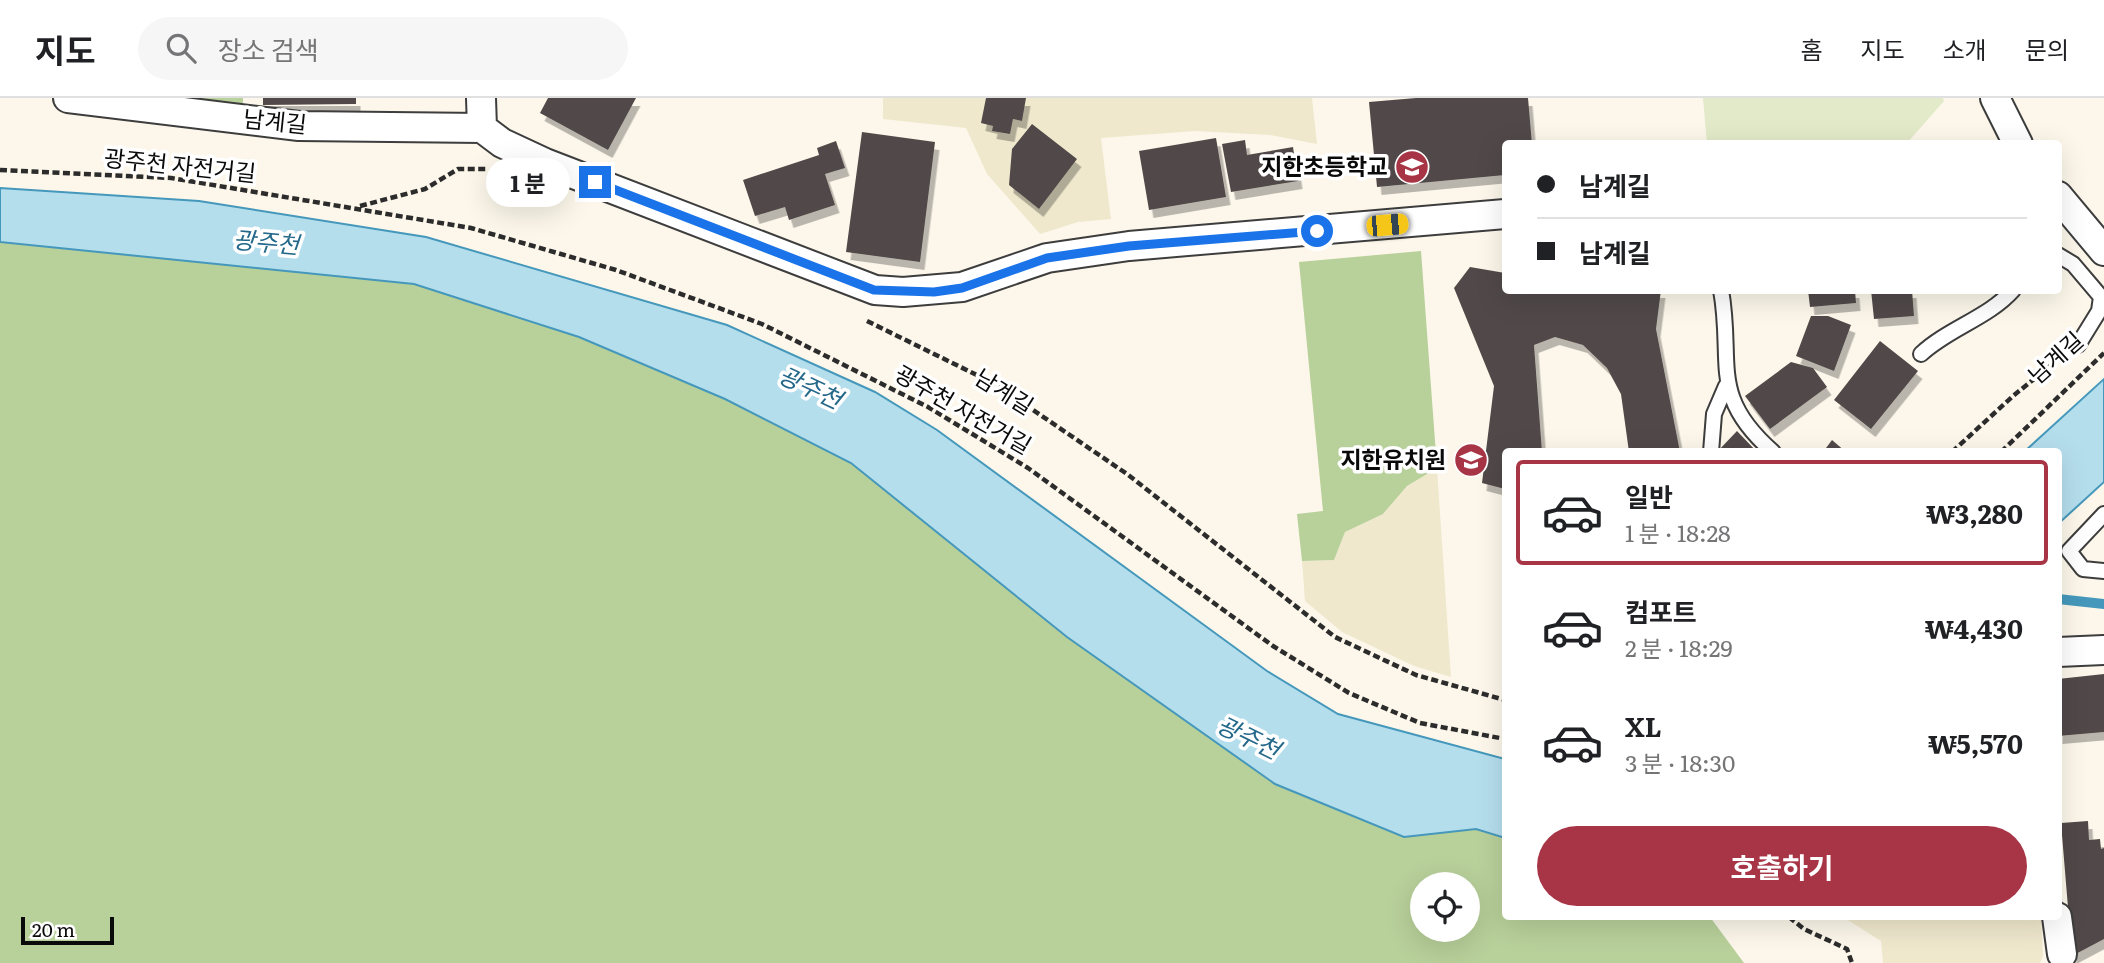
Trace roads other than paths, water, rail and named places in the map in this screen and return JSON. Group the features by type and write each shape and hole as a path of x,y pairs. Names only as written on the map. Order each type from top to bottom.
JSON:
{"street":[{"name":"남계길","path":"68,98 299,125 492,135 545,163 874,290 903,292 962,288 1047,258 1129,246 1502,214"},
{"path":"481,98 492,135"},
{"path":"1995,98 2016,140"},
{"path":"2062,201 2104,251"},
{"path":"2062,652 2104,650"},
{"path":"2057,920 2062,954"}],"lane":[{"name":"남계길","path":"2062,257 2073,264 2102,297 2099,311 2078,345"},
{"path":"1722,294 1727,327 1726,386 1733,404 1769,448"},
{"path":"1922,354 1940,337 2001,303 2009,294"},
{"path":"1711,448 1714,414 1726,386"},
{"path":"2104,514 2069,551 2084,569 2104,571"}],"water":[{"name":"광주천","path":"0,188 199,201 426,237 727,325 875,392 937,430 1267,671 1338,714 1502,758 1502,837 1476,829 1404,837 1275,784 1067,637 851,463 725,399 579,337 414,284 0,242"},
{"path":"2104,379 2104,482 2062,520 2062,448 2028,448"}],"waterway":[{"path":"2062,599 2104,604"}],"place":[{"name":"지한초등학교","path":"1412,167"},
{"name":"지한유치원","path":"1471,460"}]}
